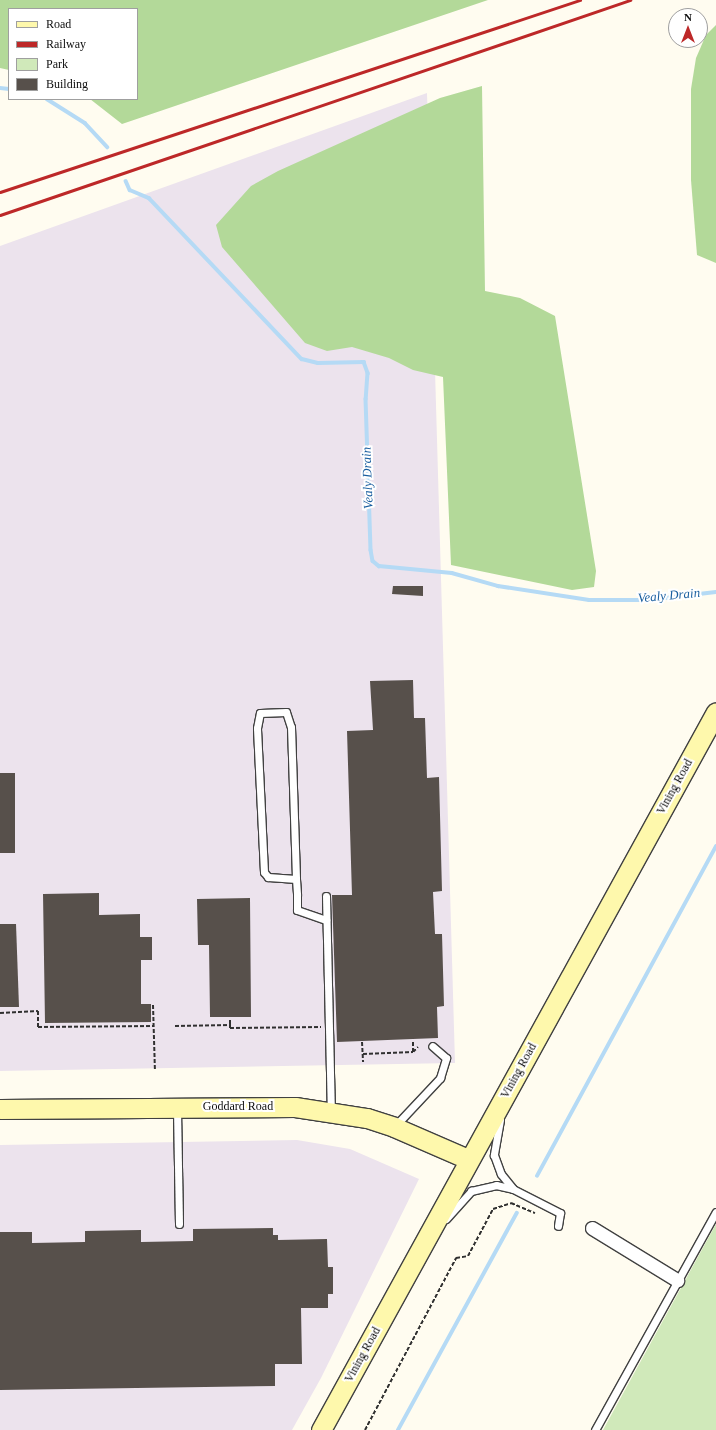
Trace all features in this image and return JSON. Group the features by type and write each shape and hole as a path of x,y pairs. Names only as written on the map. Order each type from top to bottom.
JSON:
{"main road":[{"name":"Vining Road","path":"321,1430 423,1246 468,1159 506,1094 716,712"},
{"name":"Goddard Road","path":"0,1109 295,1107 331,1111 394,1127 468,1159"}],"street":[{"path":"592,1228 677,1280"}],"lane":[{"path":"296,879 268,877 264,872 257,728 260,713 286,712 291,727 298,910 326,920"},
{"path":"326,896 331,1111"},
{"path":"394,1127 440,1078 446,1058 432,1046"},
{"path":"506,1094 493,1151 501,1174 513,1189"},
{"path":"177,1107 180,1224"},
{"path":"423,1246 471,1191 496,1185 513,1189 560,1213 558,1226"},
{"path":"595,1430 716,1212"}],"path":[{"path":"153,1005 155,1071"},
{"path":"0,1013 38,1011 38,1028 154,1026"},
{"path":"230,1020 230,1028 328,1027"},
{"path":"175,1026 231,1025"},
{"path":"362,1042 363,1062"},
{"path":"413,1042 413,1052"},
{"path":"362,1054 413,1052 418,1047"},
{"path":"365,1430 456,1258 468,1256 493,1209 511,1203 535,1213"}],"shaded area":[{"path":"427,93 455,1063 0,1071 0,246"},
{"path":"297,1140 350,1149 419,1179 321,1378 292,1430 0,1430 0,1145"}],"green space":[{"path":"0,0 488,0 122,124 91,100 138,100 138,8 8,8 8,70 0,68"},
{"path":"716,25 716,263 697,255 691,180 691,89 696,58 700,48 708,48 708,33"},
{"path":"482,86 485,291 520,298 555,316 596,571 594,587 572,590 451,565 443,377 413,370 389,358 352,347 327,351 305,343 222,247 216,225 251,186 278,171 440,98"},
{"path":"716,1224 716,1430 603,1430"}],"building":[{"path":"393,586 423,586 423,596 392,594"},
{"path":"413,680 414,718 425,718 427,778 439,777 442,891 433,892 435,934 442,934 444,1006 437,1007 438,1038 337,1042 332,895 352,895 347,731 373,730 370,681"},
{"path":"0,773 15,773 15,853 0,853"},
{"path":"99,893 99,915 140,914 140,937 152,937 152,960 141,960 141,1004 151,1004 151,1022 45,1023 43,894"},
{"path":"250,898 251,1017 210,1017 209,945 198,945 197,899"},
{"path":"0,924 16,924 19,1007 0,1007"},
{"path":"273,1228 273,1235 278,1235 278,1240 327,1239 328,1267 333,1267 333,1294 328,1294 328,1308 301,1308 302,1364 275,1364 275,1386 0,1390 0,1232 32,1232 32,1243 85,1242 85,1231 141,1230 141,1242 193,1241 193,1229"}],"waterway":[{"name":"Vealy Drain","path":"0,88 8,89"},
{"name":"Vealy Drain","path":"49,100 85,123 107,147"},
{"name":"Vealy Drain","path":"126,181 130,190 149,198 302,359 318,363 364,362 368,373 366,399 371,550 373,561 379,566 452,573 498,586 589,600 648,600 716,592"},
{"path":"537,1176 716,847"},
{"path":"398,1430 517,1213"}],"railway":[{"path":"0,192 580,0"},
{"path":"0,215 630,0"}]}
